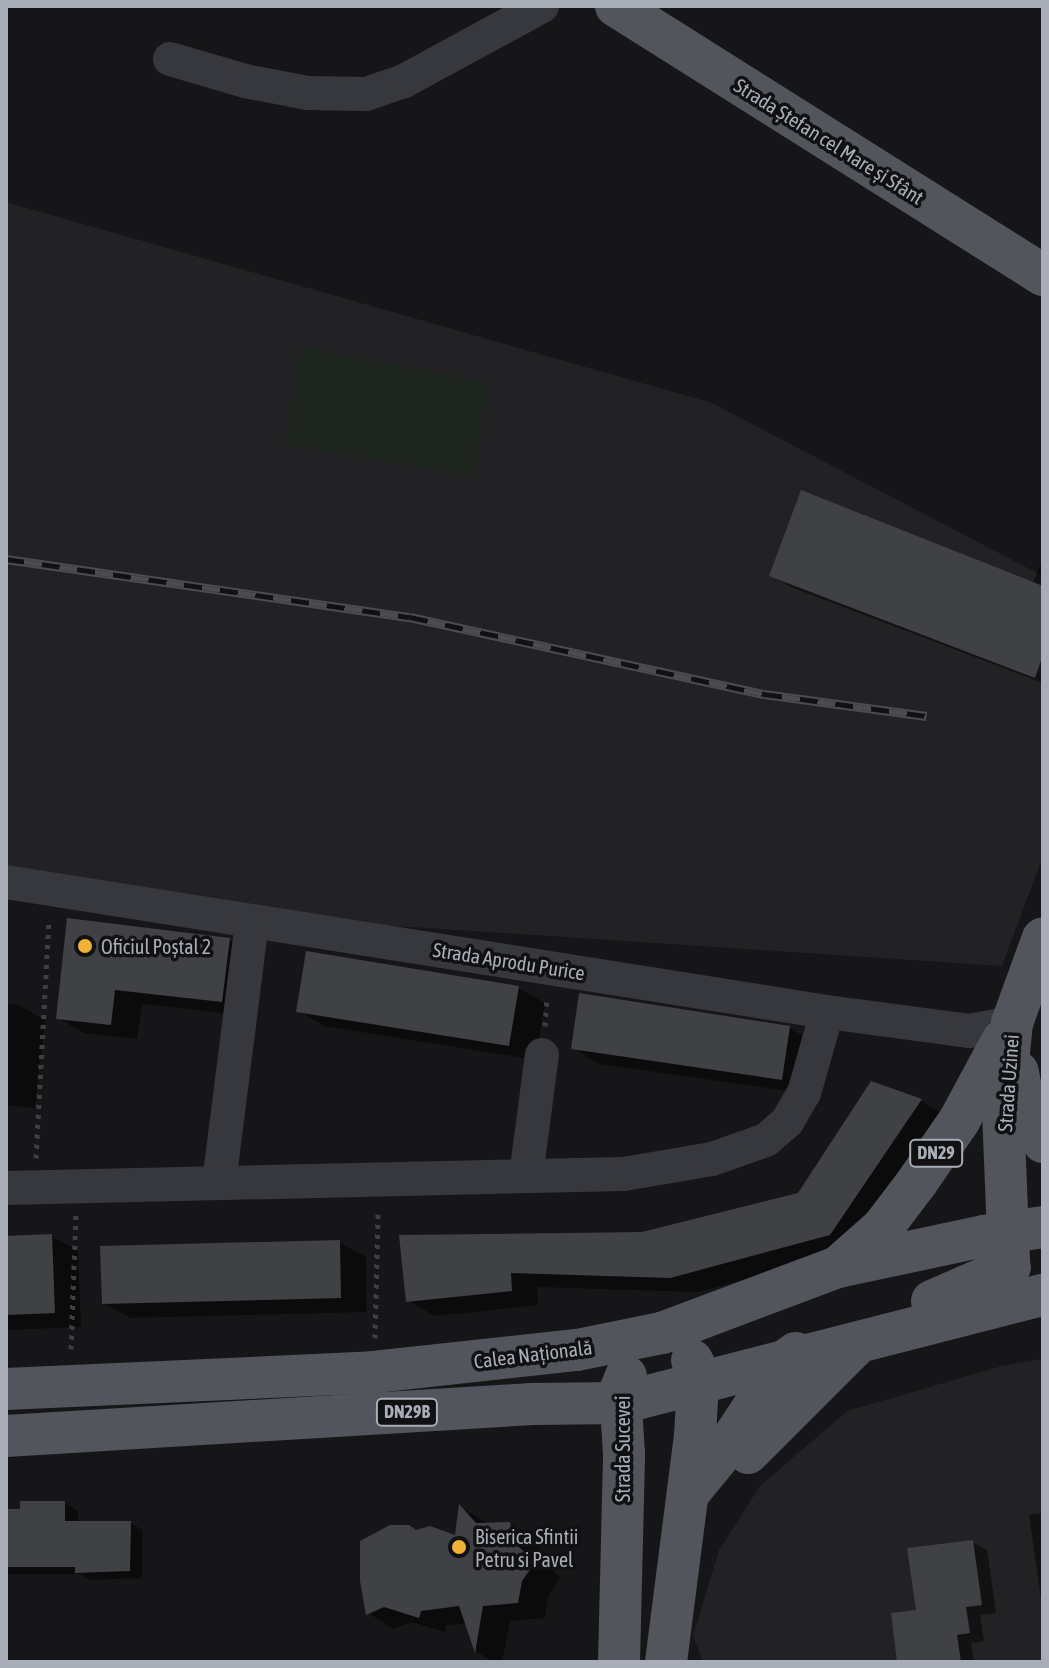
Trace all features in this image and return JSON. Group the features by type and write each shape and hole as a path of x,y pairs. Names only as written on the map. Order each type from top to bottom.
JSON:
{"main road":[{"name":"Strada Ștefan cel Mare și Sfânt","path":"616,6 1043,275"},
{"name":"Strada Uzinei","path":"1024,1265 1003,1110 1012,1023 1043,938"},
{"path":"1012,1023 1019,1088 1025,1112 1043,1142"},
{"name":"DN29","path":"838,1267 883,1227 917,1182 959,1121 1012,1023"},
{"path":"687,1502 860,1341 1024,1265"},
{"path":"687,1502 782,1363 826,1335 920,1306 1024,1265"},
{"name":"Calea Națională","path":"6,1389 374,1372 528,1357 662,1333 838,1267 1024,1265"},
{"path":"662,1333 683,1345 697,1370 698,1382 668,1658"},
{"name":"Strada Sucevei","path":"618,1660 624,1454 620,1391 630,1365 662,1333"},
{"name":"DN29B","path":"6,1436 532,1404 621,1403 860,1341"}],"street":[{"path":"170,59 245,81 308,93 366,94 404,81 542,6"},
{"name":"Strada Aprodu Purice","path":"6,882 827,1012 969,1031 1012,1023"},
{"path":"219,1183 252,921"},
{"path":"20,1187 624,1174 712,1159 766,1140 787,1122 804,1093 827,1012"},
{"path":"526,1176 542,1055"}],"path":[{"path":"20,1187 51,888"},
{"path":"542,1055 551,967"},
{"path":"374,1372 379,1179"},
{"path":"69,1388 77,1186"}],"shaded area":[{"path":"6,202 712,403 1043,576 1043,856 1002,966 6,900"},
{"path":"301,347 489,383 473,476 286,444"},
{"path":"1043,1359 1043,1662 703,1662 693,1636 719,1550 760,1486 847,1411 1002,1366"}],"building":[{"path":"801,490 1043,586 1043,655 1035,678 769,576"},
{"path":"67,918 230,938 222,1002 115,990 111,1025 56,1019"},
{"path":"306,951 519,986 509,1046 296,1012"},
{"path":"579,993 790,1026 782,1080 571,1049"},
{"path":"871,1081 922,1099 830,1235 670,1278 511,1273 512,1291 406,1302 399,1235 642,1232 798,1193"},
{"path":"52,1234 55,1313 6,1315 6,1236"},
{"path":"340,1240 341,1298 102,1304 100,1246"},
{"path":"20,1501 65,1501 65,1521 131,1521 130,1571 75,1573 75,1567 6,1567 6,1509 20,1509"},
{"path":"459,1504 476,1523 510,1522 515,1544 536,1561 522,1581 518,1603 483,1606 475,1653 459,1606 421,1611 419,1618 384,1607 366,1615 360,1581 360,1541 390,1525 409,1525 416,1530 430,1526 455,1535"},
{"path":"973,1540 982,1605 966,1607 970,1633 957,1635 961,1662 897,1662 891,1613 916,1610 907,1548"}],"railway":[{"path":"6,559 410,617 764,694 927,716"}],"place":[{"name":"Oficiul Poștal 2","path":"85,946"},
{"name":"Biserica Sfintii Petru si Pavel","path":"459,1547"}]}
